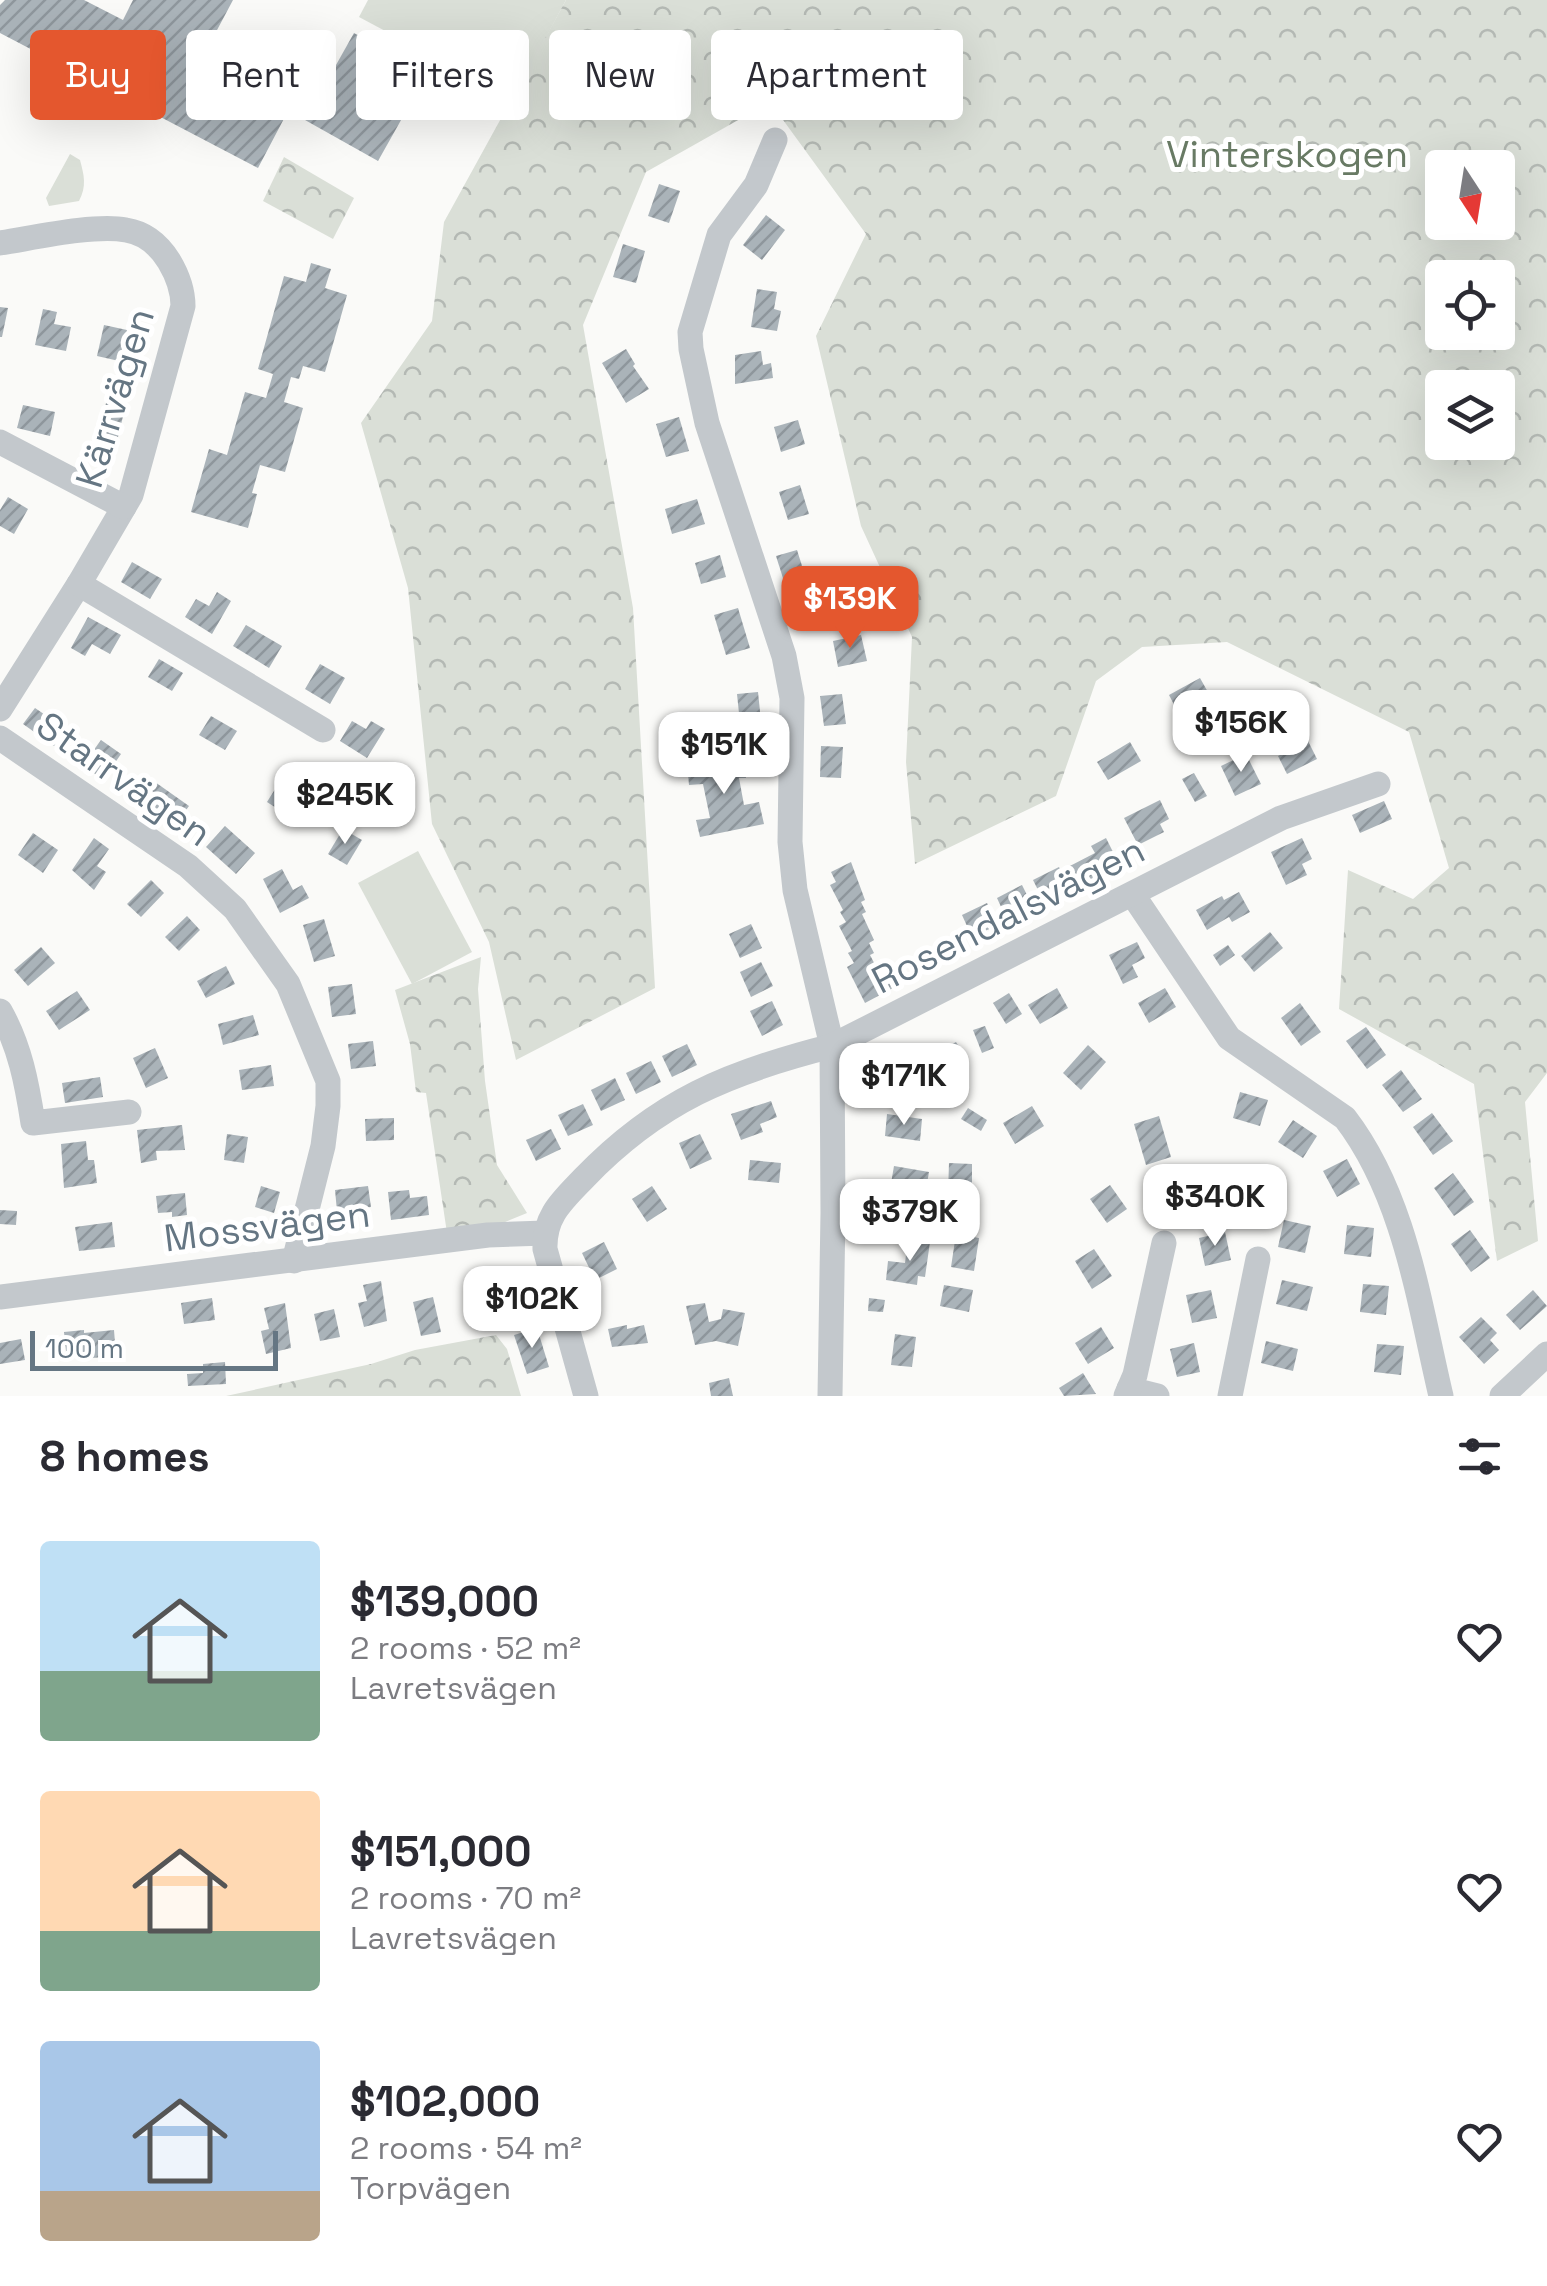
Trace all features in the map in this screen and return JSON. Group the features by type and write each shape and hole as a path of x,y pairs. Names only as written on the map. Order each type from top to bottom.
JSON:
{"street":[{"path":"775,140 756,185 719,235 690,332 707,423 784,656 792,698 790,842 795,890 832,1046 830,1396"},
{"name":"Kärrvägen","path":"0,243 108,229 128,230 159,247 176,274 184,306 130,494 79,584 0,708"},
{"path":"0,442 124,507"},
{"path":"79,584 323,730"},
{"name":"Starrvägen","path":"0,738 188,866 235,909 288,984 328,1081 323,1146 294,1261"},
{"name":"Rosendalsvägen","path":"545,1233 554,1210 618,1142 650,1118 702,1089 832,1046 1281,818 1378,784"},
{"path":"1133,895 1229,1038 1345,1118 1357,1134 1404,1238 1442,1396"},
{"path":"0,1011 11,1030 34,1123 129,1112"},
{"path":"545,1233 545,1249 586,1396"},
{"name":"Mossvägen","path":"0,1298 488,1235 545,1233"},
{"path":"1156,1396 1128,1393 1164,1243"},
{"path":"1230,1396 1258,1258"},
{"path":"1502,1396 1547,1354"}],"green space":[{"path":"368,0 566,0 529,69 529,30 383,30 359,17"},
{"name":"Vinterskogen","path":"566,0 1547,0 1547,1073 1525,1102 1538,1241 1497,1261 1474,1084 1339,1009 1348,870 1413,899 1449,868 1409,732 1227,642 1142,647 1096,681 1056,796 915,864 906,762 912,637 861,526 816,336 866,234 783,120 963,120 963,30 711,30 711,120 738,120 646,172 583,325 633,608 655,988 516,1060 489,942 432,824 408,588 361,423 432,321 444,222 500,120 529,120 529,67 549,31 549,120 691,120 691,30 550,30"},
{"path":"70,154 80,160 82,196 79,201 49,206 46,198"},
{"path":"284,157 354,198 333,239 263,201"},
{"path":"418,851 472,952 412,984 358,883"},
{"path":"481,957 478,989 485,1081 497,1165 527,1213 488,1229 447,1233 426,1093 416,1092 410,1044 395,990"},
{"path":"496,1335 507,1349 521,1396 226,1396 371,1364 415,1350"}],"building":[{"path":"5,0 84,0 123,20 133,0 233,0 217,30 186,30 186,120 283,120 258,168 166,120 166,30 30,30 30,49 0,33 0,5"},
{"path":"356,34 356,120 401,120 378,161 305,120 336,120 336,65"},
{"path":"659,184 680,191 669,223 648,216"},
{"path":"766,215 785,230 762,260 743,245"},
{"path":"623,244 645,251 636,283 613,277"},
{"path":"311,263 331,269 325,288 347,295 325,372 303,366 299,379 291,377 284,402 303,408 285,472 260,465 248,528 191,512 209,449 227,455 245,392 266,398 273,374 258,369 284,276 306,282"},
{"path":"757,289 777,292 774,309 781,311 777,331 751,327"},
{"path":"0,307 8,308 2,337 0,337"},
{"path":"43,309 57,312 54,324 71,327 66,351 35,345"},
{"path":"104,325 127,330 119,361 97,356"},
{"path":"626,349 649,389 626,403 602,363"},
{"path":"761,351 763,365 771,363 773,378 735,384 735,355"},
{"path":"107,399 126,404 118,437 99,432"},
{"path":"23,405 55,412 50,436 17,428"},
{"path":"679,417 689,451 666,457 656,424"},
{"path":"798,420 805,444 781,452 774,427"},
{"path":"800,485 809,514 788,520 779,492"},
{"path":"8,497 28,509 14,534 0,526 0,510"},
{"path":"697,499 705,524 672,534 665,509"},
{"path":"797,550 809,588 788,594 776,556"},
{"path":"720,555 726,577 701,584 695,563"},
{"path":"132,562 162,579 150,599 121,582"},
{"path":"217,592 231,601 212,634 185,617 196,599 209,606"},
{"path":"738,608 750,648 726,655 714,615"},
{"path":"88,617 121,635 110,654 92,644 85,656 71,648"},
{"path":"246,625 282,646 269,668 233,646"},
{"path":"861,635 867,661 838,667 833,641"},
{"path":"159,659 183,673 172,691 148,677"},
{"path":"320,664 345,678 330,704 305,689"},
{"path":"1200,678 1213,701 1181,718 1169,695"},
{"path":"758,692 761,721 740,723 737,694"},
{"path":"842,694 846,724 824,726 820,696"},
{"path":"35,708 66,729 54,746 23,724"},
{"path":"211,716 237,731 225,750 199,735"},
{"path":"352,721 366,729 371,721 385,729 367,758 340,741"},
{"path":"101,740 121,754 103,780 83,765"},
{"path":"1308,741 1317,759 1287,774 1278,756"},
{"path":"1130,742 1141,761 1108,780 1097,762"},
{"path":"821,746 843,747 841,778 820,777"},
{"path":"1246,754 1261,784 1235,796 1221,766"},
{"path":"744,761 746,778 739,778 744,805 759,802 764,824 700,837 696,820 710,818 703,784 689,785 687,763"},
{"path":"1194,773 1207,796 1195,802 1182,779"},
{"path":"284,775 301,785 284,813 267,802"},
{"path":"155,782 189,806 173,828 139,804"},
{"path":"1160,800 1169,819 1160,824 1164,832 1138,845 1124,818"},
{"path":"1384,801 1392,819 1360,833 1352,815"},
{"path":"225,826 255,853 236,874 206,847"},
{"path":"343,829 362,840 347,865 328,854"},
{"path":"33,833 58,850 43,873 18,855"},
{"path":"94,838 109,849 97,866 106,872 94,890 72,870"},
{"path":"1106,838 1118,862 1100,871 1103,877 1079,889 1068,867 1095,853 1091,846"},
{"path":"1302,838 1312,859 1302,864 1307,875 1286,885 1271,852"},
{"path":"851,862 865,900 861,902 866,912 862,914 874,940 869,943 874,953 870,955 882,978 889,975 895,987 865,1003 847,967 854,963 848,953 852,951 839,926 846,922 830,885 836,882 831,872"},
{"path":"1059,867 1070,890 1044,902 1033,880"},
{"path":"282,869 293,890 302,885 309,898 280,913 263,879"},
{"path":"151,880 164,893 141,917 127,904"},
{"path":"1022,885 1033,907 1007,920 997,898"},
{"path":"1239,892 1250,912 1232,922 1229,917 1207,930 1196,910"},
{"path":"987,903 998,925 972,937 962,915"},
{"path":"187,916 200,930 179,951 165,937"},
{"path":"324,919 335,956 314,962 303,925"},
{"path":"751,924 762,948 740,958 729,934"},
{"path":"1270,932 1283,948 1254,972 1241,956"},
{"path":"1137,942 1145,958 1132,965 1138,977 1123,984 1109,955"},
{"path":"1228,945 1235,955 1220,966 1213,955"},
{"path":"41,947 55,963 28,986 14,970"},
{"path":"761,962 773,986 751,997 740,972"},
{"path":"226,966 235,984 206,998 197,981"},
{"path":"352,984 356,1014 332,1017 328,987"},
{"path":"1057,988 1068,1008 1040,1024 1028,1005"},
{"path":"1165,988 1176,1007 1149,1023 1138,1003"},
{"path":"77,991 90,1010 59,1030 46,1011"},
{"path":"1009,993 1022,1014 1006,1024 993,1003"},
{"path":"772,1001 783,1025 762,1036 750,1011"},
{"path":"1300,1003 1321,1032 1301,1046 1281,1018"},
{"path":"253,1015 259,1035 223,1045 218,1024"},
{"path":"985,1026 994,1048 982,1053 973,1030"},
{"path":"1366,1027 1386,1055 1367,1069 1346,1041"},
{"path":"373,1041 376,1066 351,1069 348,1044"},
{"path":"956,1042 968,1062 936,1079 925,1059"},
{"path":"687,1044 697,1065 672,1077 662,1056"},
{"path":"1088,1045 1106,1062 1081,1090 1063,1073"},
{"path":"155,1048 168,1078 146,1088 133,1058"},
{"path":"651,1061 661,1082 636,1094 626,1073"},
{"path":"271,1065 274,1086 242,1090 239,1070"},
{"path":"1401,1070 1422,1099 1403,1112 1382,1085"},
{"path":"100,1077 103,1097 65,1103 62,1083"},
{"path":"615,1078 625,1100 601,1111 591,1090"},
{"path":"1240,1092 1268,1100 1260,1126 1233,1118"},
{"path":"771,1101 777,1117 760,1124 763,1132 741,1140 731,1114"},
{"path":"583,1104 593,1125 568,1136 558,1115"},
{"path":"1032,1106 1044,1126 1015,1144 1003,1123"},
{"path":"968,1108 987,1120 981,1131 961,1119"},
{"path":"1432,1113 1453,1141 1433,1155 1413,1127"},
{"path":"887,1114 922,1119 920,1141 885,1136"},
{"path":"1159,1116 1171,1157 1146,1165 1134,1124"},
{"path":"394,1118 394,1140 366,1141 365,1119"},
{"path":"1293,1120 1317,1136 1303,1158 1278,1142"},
{"path":"182,1125 185,1150 156,1151 157,1160 141,1163 137,1130"},
{"path":"551,1129 561,1149 536,1161 526,1140"},
{"path":"227,1134 248,1137 244,1163 224,1160"},
{"path":"700,1134 712,1159 690,1169 679,1143"},
{"path":"86,1141 97,1183 64,1188 61,1144"},
{"path":"1347,1159 1360,1184 1337,1197 1323,1171"},
{"path":"750,1160 781,1163 779,1183 748,1180"},
{"path":"949,1163 972,1164 972,1194 948,1193"},
{"path":"1229,1164 1241,1183 1213,1200 1201,1181"},
{"path":"894,1166 929,1172 925,1195 890,1189"},
{"path":"1453,1173 1474,1202 1454,1216 1434,1188"},
{"path":"1110,1185 1127,1209 1107,1223 1090,1199"},
{"path":"261,1186 280,1192 274,1213 255,1207"},
{"path":"368,1186 371,1207 337,1211 335,1190"},
{"path":"652,1186 667,1209 647,1222 632,1199"},
{"path":"409,1190 410,1198 427,1196 429,1215 391,1220 388,1192"},
{"path":"185,1193 187,1215 172,1217 172,1212 158,1213 156,1196"},
{"path":"0,1210 17,1211 16,1225 0,1224"},
{"path":"1284,1220 1311,1226 1305,1253 1278,1247"},
{"path":"112,1222 115,1247 79,1251 75,1227"},
{"path":"1347,1225 1374,1228 1371,1257 1344,1254"},
{"path":"1470,1230 1490,1258 1471,1272 1451,1244"},
{"path":"1225,1232 1231,1260 1205,1266 1199,1238"},
{"path":"956,1234 979,1238 974,1271 951,1267"},
{"path":"908,1239 930,1242 925,1277 918,1276 917,1285 886,1280 888,1261 905,1263"},
{"path":"604,1242 617,1269 595,1280 582,1253"},
{"path":"1094,1249 1112,1276 1092,1289 1075,1261"},
{"path":"1282,1280 1313,1287 1307,1311 1276,1304"},
{"path":"381,1281 387,1321 364,1327 358,1303 367,1301 363,1285"},
{"path":"1363,1284 1389,1286 1386,1315 1360,1312"},
{"path":"944,1285 973,1290 969,1312 940,1306"},
{"path":"1211,1290 1217,1318 1192,1323 1186,1295"},
{"path":"1533,1290 1547,1306 1520,1330 1506,1315"},
{"path":"433,1297 441,1332 421,1336 413,1302"},
{"path":"212,1298 215,1320 184,1324 181,1303"},
{"path":"869,1298 885,1300 883,1312 868,1311"},
{"path":"285,1303 291,1348 266,1354 261,1331 269,1329 264,1308"},
{"path":"705,1303 709,1322 721,1319 723,1309 745,1313 738,1346 716,1341 695,1345 686,1306"},
{"path":"334,1309 340,1337 320,1341 314,1314"},
{"path":"1481,1317 1497,1333 1490,1340 1499,1350 1484,1364 1459,1337"},
{"path":"627,1325 627,1329 644,1325 648,1343 612,1347 608,1329"},
{"path":"1101,1327 1114,1348 1088,1364 1075,1343"},
{"path":"537,1328 549,1367 527,1374 514,1335"},
{"path":"114,1330 116,1356 80,1359 79,1350 66,1351 64,1332"},
{"path":"895,1334 916,1337 912,1367 891,1365"},
{"path":"21,1339 25,1360 0,1364 0,1343"},
{"path":"1266,1341 1298,1349 1293,1371 1261,1363"},
{"path":"1194,1343 1200,1372 1177,1377 1170,1349"},
{"path":"1377,1344 1404,1346 1401,1375 1374,1372"},
{"path":"225,1362 226,1384 188,1386 187,1374 203,1373 203,1364"},
{"path":"1083,1373 1096,1394 1064,1396 1059,1388"},
{"path":"729,1378 733,1396 711,1396 709,1383"}]}
